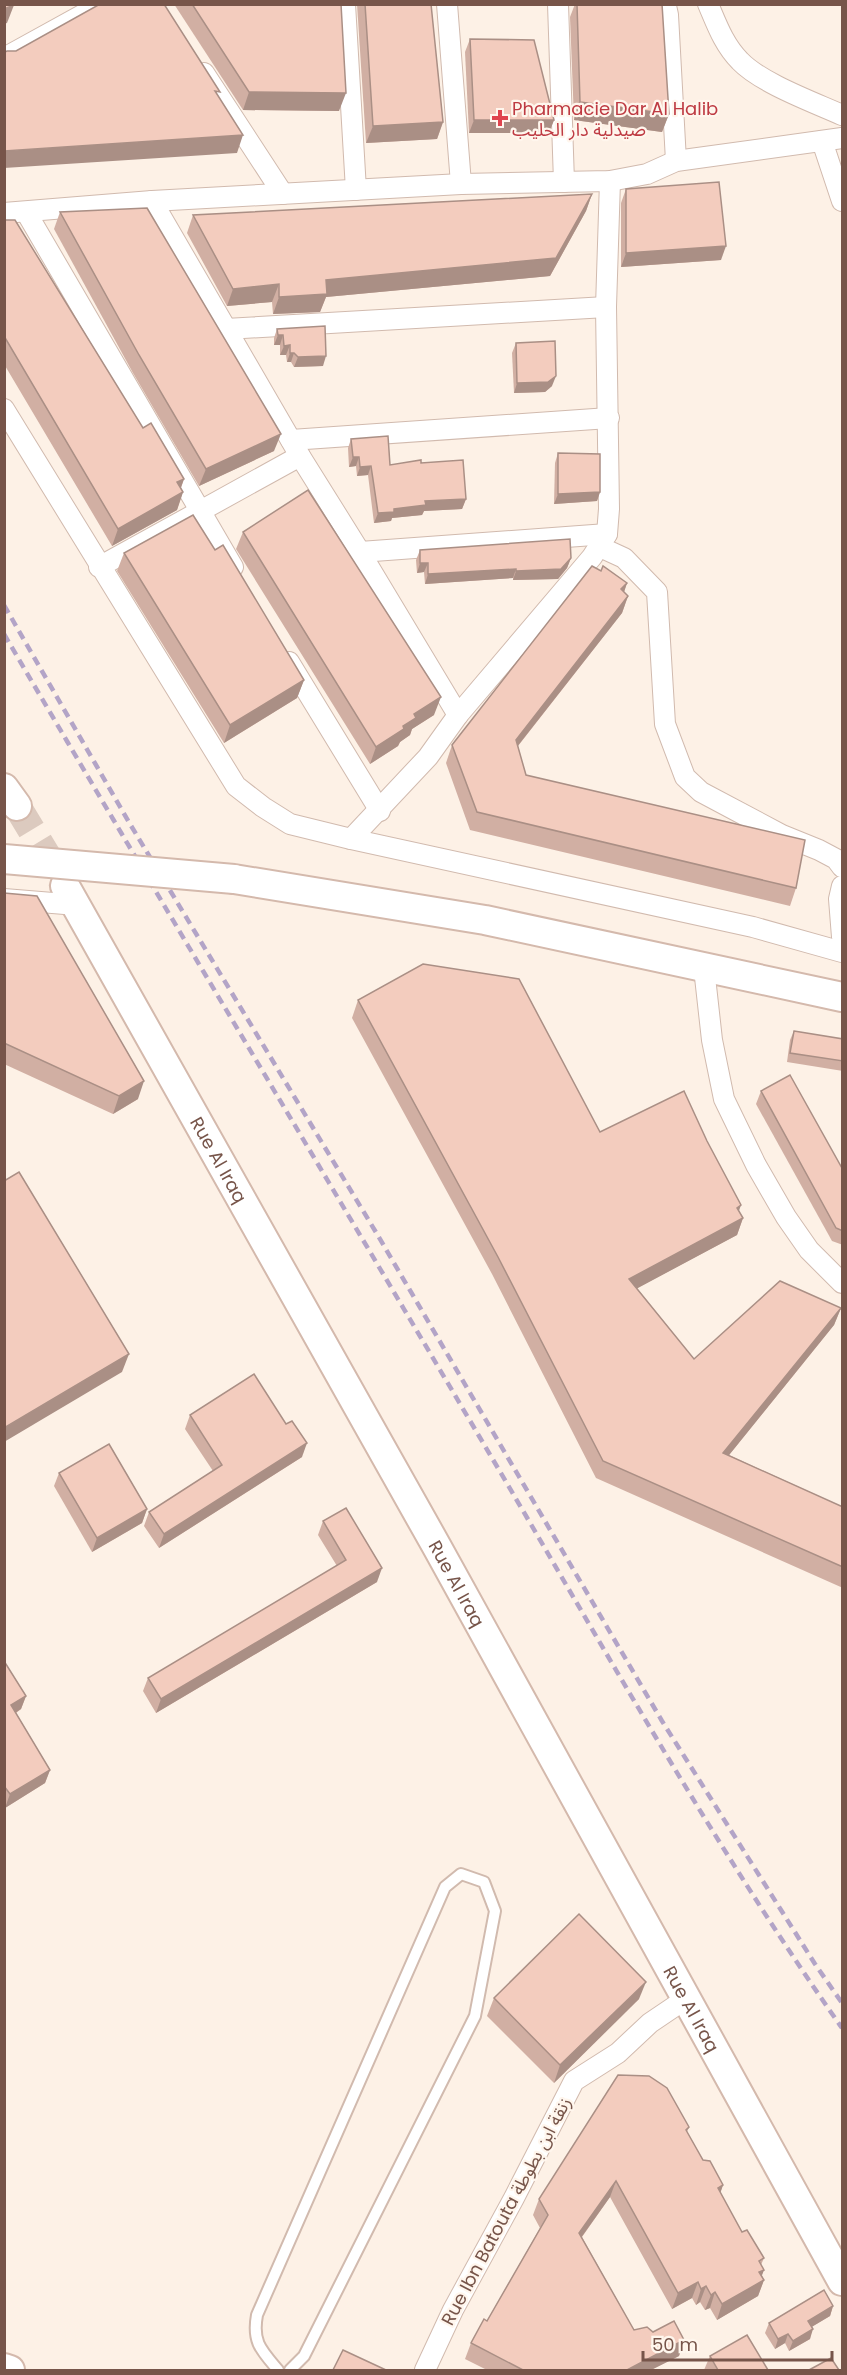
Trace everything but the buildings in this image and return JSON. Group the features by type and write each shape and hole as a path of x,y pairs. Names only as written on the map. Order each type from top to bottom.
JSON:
{"street":[{"path":"4,58 102,4"},
{"path":"345,4 356,190"},
{"path":"447,4 461,184"},
{"path":"558,4 564,182"},
{"path":"663,4 666,6 668,15 676,161"},
{"path":"708,4 721,36 741,62 764,78 843,115"},
{"path":"192,54 283,194"},
{"path":"4,213 152,201 461,184 610,181 647,174 676,161 843,138"},
{"path":"822,141 843,201"},
{"path":"351,839 380,811 428,757 458,715 604,540 609,509 606,308 610,181"},
{"path":"152,201 296,448 458,715"},
{"path":"26,212 242,581"},
{"path":"226,329 606,308"},
{"path":"4,409 99,567 236,786 263,807 290,824 753,927 843,952"},
{"path":"99,567 199,511 296,448 609,418"},
{"path":"360,552 604,540 657,592 665,724 685,777 710,797 782,835 819,850 836,859 843,867"},
{"path":"277,643 380,811"},
{"path":"4,859 234,879 485,920 843,997"},
{"path":"843,886 839,899 843,937"},
{"path":"4,899 71,896"},
{"name":"Rue Al Iraq","path":"71,896 437,1547 843,2281"},
{"path":"704,968 712,1040 724,1099 756,1166 786,1216 809,1250 843,1283"},
{"name":"Rue Ibn Batouta زنقة ابن بطوطة","path":"425,2370 453,2310 574,2081 618,2053 650,2023 687,1998"},
{"path":"4,2368 9,2370"}],"lane":[{"path":"278,2370 258,2345 254,2329 257,2315 445,1887 461,1874 484,1882 495,1911 475,2016 304,2356 290,2370"}],"tunnel":[{"path":"17,806 63,882"}],"railway":[{"path":"4,605 130,824 377,1234 662,1721 842,2003"},
{"path":"4,634 655,1736 746,1884 842,2028"}],"place":[{"name":"Pharmacie Dar Al Halib صيدلية دار الحليب","path":"500,118"}]}
